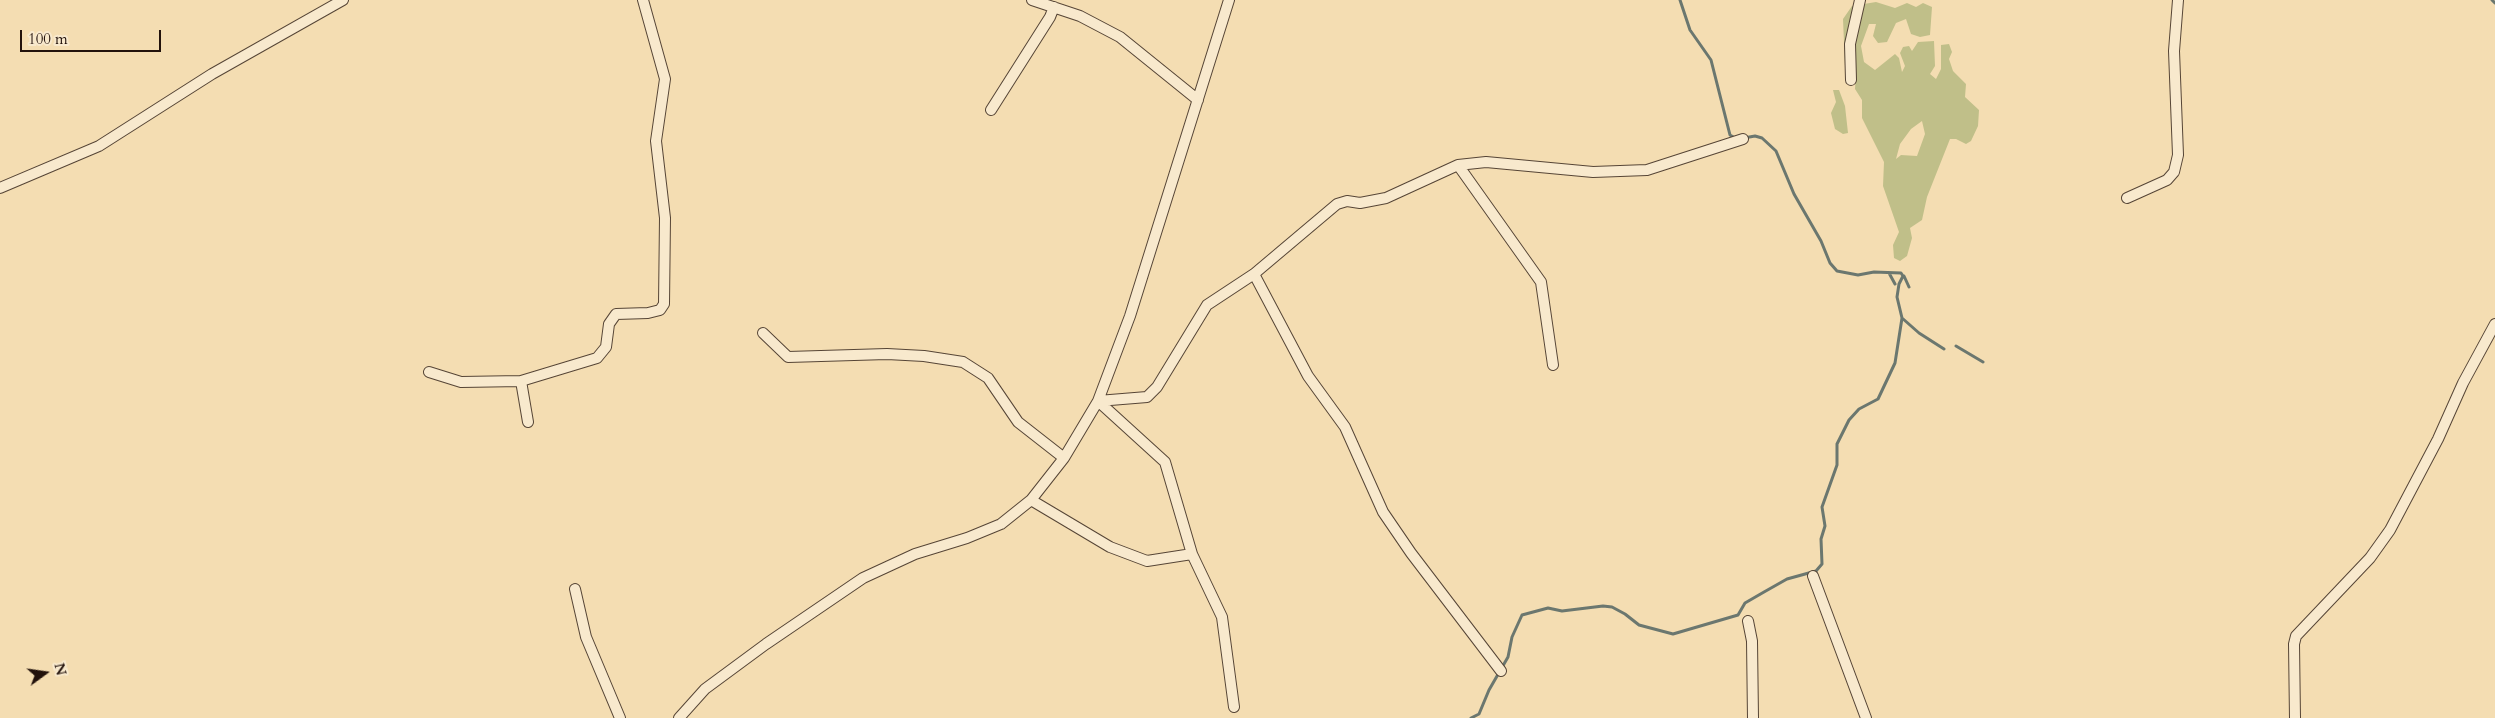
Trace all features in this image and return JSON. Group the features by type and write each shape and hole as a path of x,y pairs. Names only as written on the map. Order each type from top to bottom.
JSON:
{"street":[{"path":"0,188 99,146 212,74 343,0"},
{"path":"429,372 461,382 521,381 597,358 606,347 609,324 616,314 648,313 660,310 664,304 665,218 656,142 665,78 643,0"},
{"path":"1032,0 1080,16 1120,37 1198,100"},
{"path":"679,718 705,689 766,644 863,578 915,554 967,538 1001,524 1031,500 1064,458 1098,401 1130,316 1229,0"},
{"path":"1851,80 1850,44 1860,0"},
{"path":"2127,198 2167,180 2174,172 2178,156 2174,51 2178,0"},
{"path":"991,110 1050,17 1054,7"},
{"path":"1098,401 1147,397 1157,387 1206,305 1254,274 1337,204 1347,200 1360,203 1386,198 1458,165 1486,162 1593,172 1647,170 1743,139"},
{"path":"1458,165 1541,282 1554,365"},
{"path":"1254,274 1308,376 1345,426 1384,512 1411,553 1500,671"},
{"path":"2295,718 2294,644 2296,636 2370,558 2390,530 2438,439 2463,383 2495,324"},
{"path":"763,332 788,357 887,354 924,356 963,362 988,378 1018,422 1064,458"},
{"path":"521,381 528,422"},
{"path":"1098,401 1165,462 1192,554 1222,617 1234,707"},
{"path":"1031,500 1110,547 1147,560 1192,554"},
{"path":"1813,576 1866,718"},
{"path":"575,589 586,637 620,718"},
{"path":"1748,621 1752,641 1753,718"}],"shaded area":[{"path":"1876,2 1895,8 1907,3 1916,7 1923,3 1932,7 1930,35 1920,37 1911,34 1906,19 1896,23 1887,42 1878,43 1873,36 1876,24 1869,24 1861,46 1864,62 1875,70 1895,54 1899,58 1902,72 1905,66 1900,53 1903,47 1909,46 1912,51 1918,42 1934,41 1935,66 1930,74 1936,79 1941,69 1941,45 1949,44 1952,52 1949,59 1953,71 1966,84 1965,97 1979,110 1978,126 1971,141 1966,144 1956,139 1950,139 1927,197 1922,220 1910,228 1912,238 1907,256 1900,261 1894,258 1893,245 1899,232 1883,186 1884,162 1862,118 1862,100 1855,89 1856,73 1845,66 1843,19 1852,6","holes":["1922,121 1925,134 1917,156 1901,155 1896,159 1900,144 1911,129"]},
{"path":"1833,90 1839,90 1845,106 1848,133 1843,134 1835,129 1831,113 1836,102"}],"waterway":[{"path":"1680,0 1690,30 1711,60 1730,135 1735,138"},
{"path":"2492,0 2495,3"},
{"path":"1471,718 1479,714 1489,690 1508,657 1512,637 1522,615 1548,608 1562,611 1603,606 1612,607 1639,625 1673,634 1738,615 1745,603 1787,579 1816,571 1822,564 1821,539 1825,526 1822,507 1837,465 1837,444 1849,420 1859,409 1878,399 1895,363 1902,318 1897,297 1899,284 1903,276 1901,273 1874,272 1858,275 1837,271 1830,263 1821,241 1794,194 1776,151 1762,138 1755,136 1744,138"},
{"path":"1889,273 1895,284"},
{"path":"1904,276 1909,287"},
{"path":"1902,318 1919,333 1944,349"},
{"path":"1956,346 1983,362"}]}
